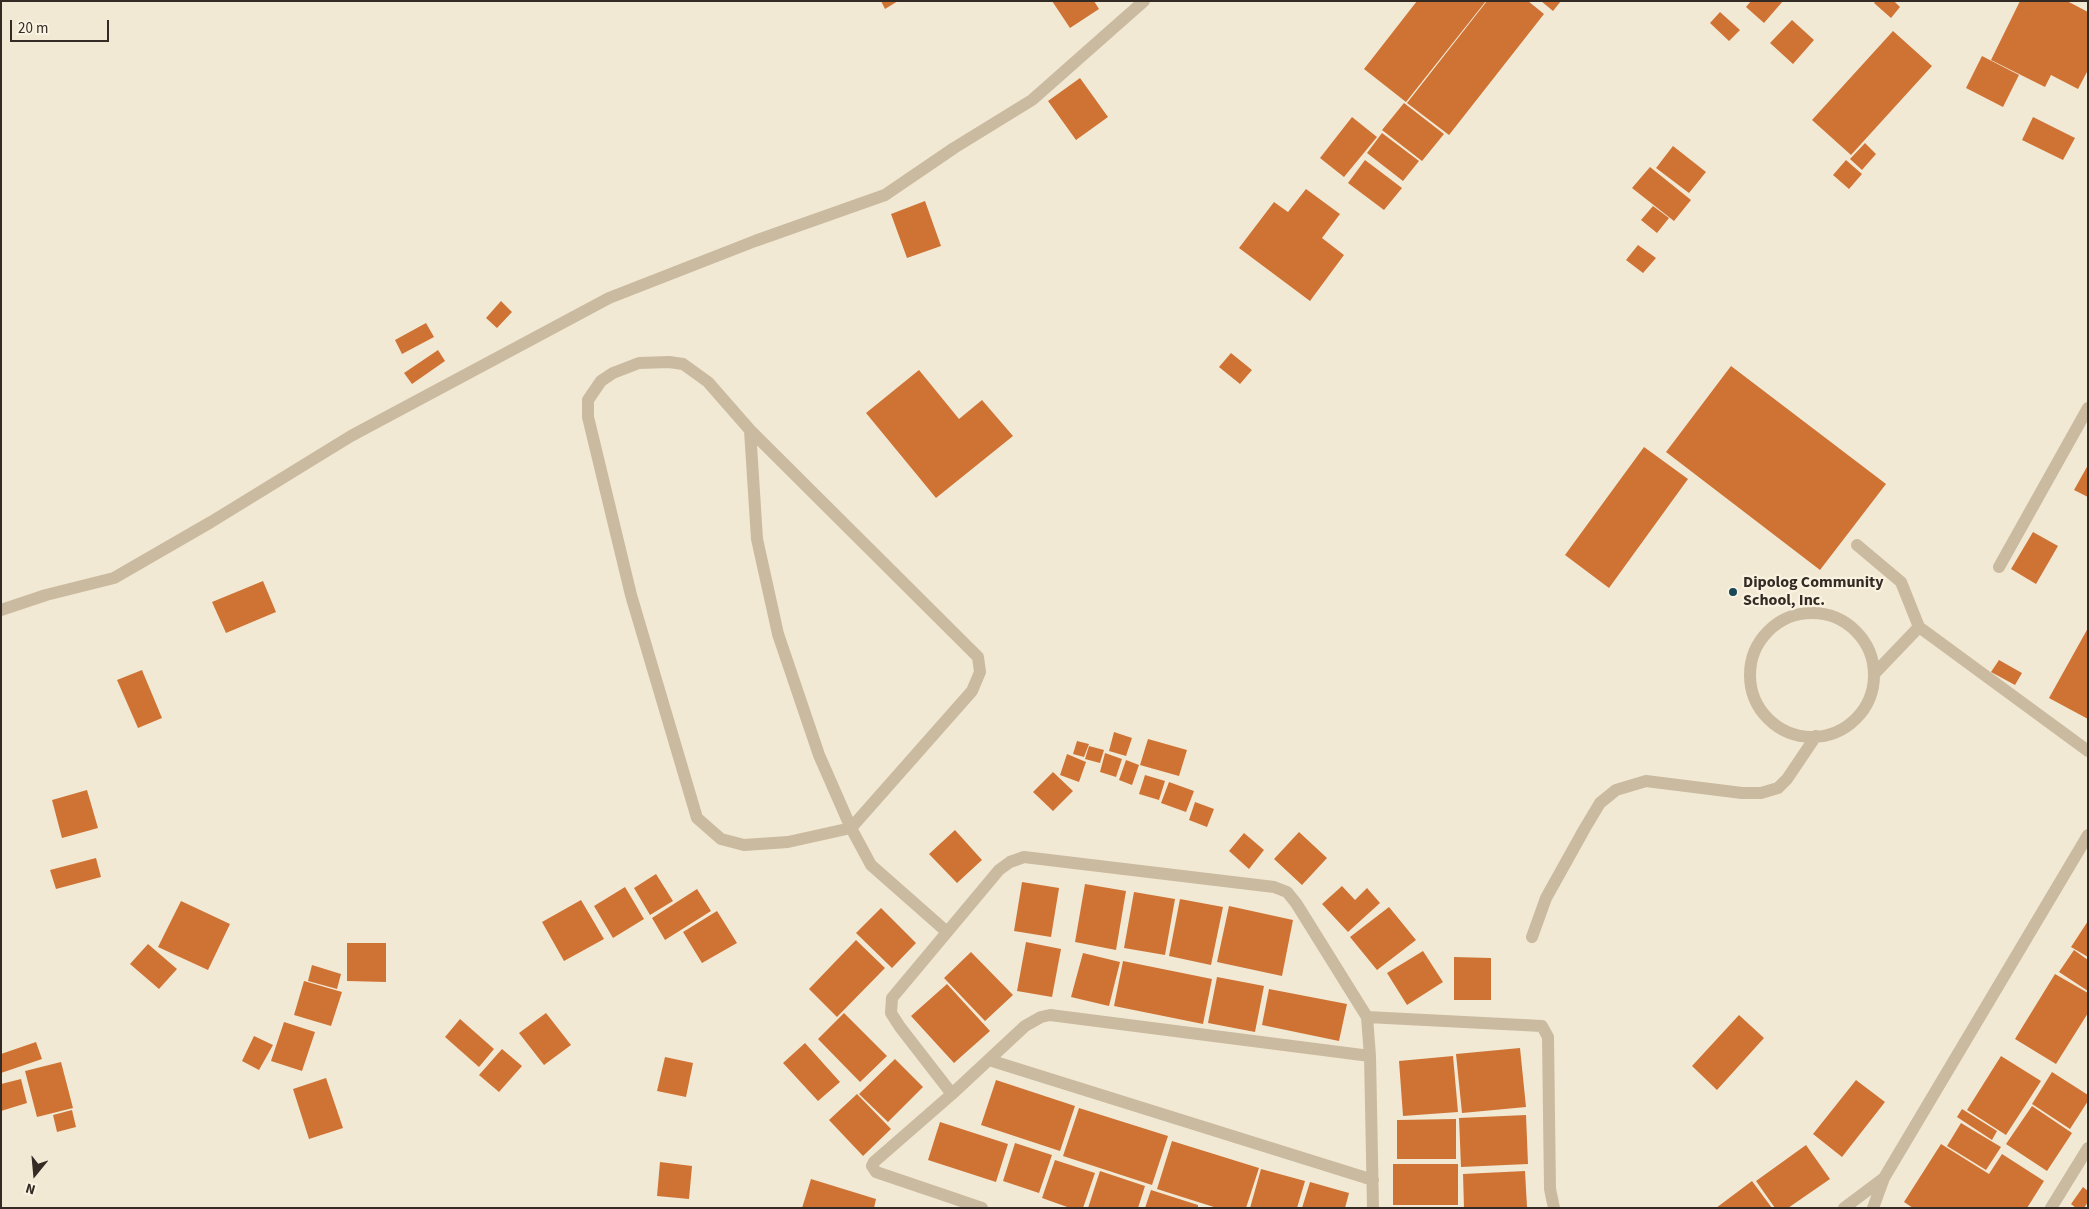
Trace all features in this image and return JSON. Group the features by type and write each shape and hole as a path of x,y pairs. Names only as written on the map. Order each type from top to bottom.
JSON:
{"street":[{"path":"1,610 46,595 114,578 211,522 351,436 609,298 755,241 885,195 954,148 1032,100 1144,1"},
{"path":"669,362 683,364 708,382 750,430 978,657 980,672 972,691 851,828 788,842 744,845 721,839 697,818 631,595 588,418 588,400 601,382 614,373 639,363 669,362"},
{"path":"1999,567 2088,408"},
{"path":"750,430 757,539 778,634 819,755 851,828 871,865 947,932"},
{"path":"1857,545 1901,582 1919,627 2088,751"},
{"path":"1799,614 1821,614 1842,621 1858,634 1870,653 1874,674 1871,695 1860,714 1844,729 1816,736 1802,737 1782,729 1765,716 1753,697 1749,676 1753,655 1763,636 1779,622 1799,614"},
{"path":"1874,674 1919,627"},
{"path":"1532,937 1546,898 1585,828 1600,803 1616,790 1646,781 1742,794 1762,793 1778,788 1787,779 1816,736"},
{"path":"1873,1208 1884,1178 2088,835"},
{"path":"952,1094 891,1013 892,998 999,870 1010,862 1024,857 1274,887 1287,892 1296,904 1367,1017 1370,1056 1373,1208"},
{"path":"982,1208 876,1172 872,1166 874,1162 952,1094 1025,1026 1050,1015 1370,1056"},
{"path":"1367,1017 1542,1026 1548,1037 1550,1188 1554,1208"},
{"path":"989,1060 1373,1180"},
{"path":"2051,1208 2088,1148"},
{"path":"1844,1208 1884,1178"}],"building":[{"path":"881,1 898,1 885,9"},
{"path":"1052,1 1094,1 1099,9 1070,28"},
{"path":"1417,1 1486,1 1406,102 1364,69"},
{"path":"1487,1 1528,1 1544,14 1449,135 1407,103"},
{"path":"1541,1 1561,1 1553,11"},
{"path":"1751,1 1783,1 1764,23 1746,7"},
{"path":"1876,1 1894,1 1900,7 1891,18 1874,3"},
{"path":"2020,1 2067,1 2088,12 2088,70 2078,89 2051,75 2045,87 1991,60"},
{"path":"1720,12 1740,30 1729,41 1710,23"},
{"path":"1792,20 1814,40 1793,64 1770,43"},
{"path":"1893,31 1932,66 1851,155 1812,120"},
{"path":"1982,56 2019,75 2003,107 1966,88"},
{"path":"1080,78 1108,117 1076,140 1048,101"},
{"path":"1404,103 1444,134 1422,161 1382,130"},
{"path":"1352,117 1377,137 1344,177 1320,158"},
{"path":"2033,117 2075,138 2063,160 2022,140"},
{"path":"1382,133 1419,161 1403,181 1367,153"},
{"path":"1865,143 1876,154 1862,170 1850,159"},
{"path":"1673,146 1706,172 1689,193 1656,168"},
{"path":"1365,160 1402,188 1384,210 1348,183"},
{"path":"1846,160 1862,174 1849,189 1833,175"},
{"path":"1650,167 1691,200 1674,221 1632,188"},
{"path":"1306,189 1340,214 1322,238 1344,255 1310,301 1239,248 1274,202 1288,212"},
{"path":"925,201 941,246 907,258 891,214"},
{"path":"1653,206 1669,218 1657,233 1641,220"},
{"path":"1638,245 1656,258 1643,273 1626,260"},
{"path":"501,301 512,312 497,328 486,318"},
{"path":"426,323 434,337 402,354 395,340"},
{"path":"438,350 445,361 412,384 404,373"},
{"path":"1231,353 1252,370 1240,384 1219,367"},
{"path":"1731,366 1886,484 1820,570 1666,452"},
{"path":"919,370 959,419 982,400 1013,436 936,498 866,413"},
{"path":"1644,447 1688,479 1609,588 1565,555"},
{"path":"2088,465 2088,497 2074,490"},
{"path":"2033,532 2058,546 2036,584 2011,569"},
{"path":"263,581 276,612 226,633 212,602"},
{"path":"2088,628 2088,719 2049,698"},
{"path":"1999,660 2022,673 2015,685 1991,672"},
{"path":"142,670 162,718 138,728 117,680"},
{"path":"1114,732 1132,738 1126,756 1109,751"},
{"path":"1148,739 1187,750 1179,776 1140,765"},
{"path":"1077,741 1089,744 1084,757 1073,754"},
{"path":"1089,746 1104,750 1100,763 1085,759"},
{"path":"1105,753 1122,759 1116,777 1100,772"},
{"path":"1067,754 1086,762 1079,782 1060,775"},
{"path":"1126,760 1139,765 1132,785 1119,780"},
{"path":"1053,772 1073,791 1053,811 1033,792"},
{"path":"1145,775 1165,781 1159,800 1139,794"},
{"path":"1169,782 1194,791 1186,812 1161,803"},
{"path":"87,790 98,828 62,838 52,800"},
{"path":"1195,802 1214,809 1207,827 1189,820"},
{"path":"955,830 982,860 957,883 929,854"},
{"path":"1299,832 1327,858 1302,885 1274,859"},
{"path":"1244,833 1264,850 1249,869 1229,851"},
{"path":"96,858 101,877 56,889 50,870"},
{"path":"656,874 673,901 650,915 634,888"},
{"path":"1022,882 1059,888 1051,937 1014,931"},
{"path":"1085,884 1126,891 1116,950 1075,942"},
{"path":"1342,886 1355,900 1367,888 1380,903 1348,932 1322,904"},
{"path":"625,887 644,919 613,938 594,906"},
{"path":"697,889 711,911 665,940 652,918"},
{"path":"1134,892 1175,899 1165,955 1124,948"},
{"path":"1180,899 1223,907 1211,965 1169,956"},
{"path":"581,900 604,939 564,961 542,922"},
{"path":"181,901 230,924 208,970 158,947"},
{"path":"1229,906 1293,920 1282,976 1217,962"},
{"path":"1389,907 1416,940 1377,970 1350,937"},
{"path":"881,908 916,943 892,968 856,933"},
{"path":"717,911 737,943 702,963 683,932"},
{"path":"2088,921 2088,957 2071,947"},
{"path":"856,940 885,968 837,1017 809,989"},
{"path":"1026,942 1061,949 1052,997 1017,991"},
{"path":"347,943 386,943 386,982 347,981"},
{"path":"148,944 177,969 159,989 130,964"},
{"path":"2074,950 2088,960 2088,991 2059,972"},
{"path":"1423,951 1443,982 1407,1005 1387,973"},
{"path":"971,952 1013,995 985,1021 944,978"},
{"path":"1083,953 1120,962 1109,1006 1071,997"},
{"path":"1454,957 1491,958 1491,1000 1454,1000"},
{"path":"1123,961 1212,979 1203,1024 1114,1006"},
{"path":"312,965 341,974 337,989 308,981"},
{"path":"2055,974 2088,993 2088,1013 2056,1064 2015,1039"},
{"path":"1217,977 1264,986 1255,1032 1208,1023"},
{"path":"304,981 342,992 331,1026 294,1015"},
{"path":"947,984 990,1031 954,1063 911,1016"},
{"path":"1269,989 1347,1004 1339,1041 1262,1025"},
{"path":"546,1013 571,1045 544,1065 519,1033"},
{"path":"844,1013 887,1056 860,1082 818,1039"},
{"path":"1739,1015 1764,1038 1717,1090 1692,1066"},
{"path":"460,1019 494,1049 479,1067 445,1037"},
{"path":"284,1022 315,1032 302,1071 271,1061"},
{"path":"254,1036 273,1045 259,1070 242,1061"},
{"path":"36,1042 42,1059 1,1073 1,1054"},
{"path":"805,1043 840,1082 818,1101 783,1063"},
{"path":"1520,1048 1526,1107 1462,1113 1456,1054"},
{"path":"502,1049 522,1066 499,1092 479,1075"},
{"path":"1453,1056 1458,1112 1403,1116 1399,1061"},
{"path":"2001,1056 2041,1081 2006,1135 1967,1110"},
{"path":"665,1057 693,1063 686,1097 657,1091"},
{"path":"895,1059 923,1087 888,1122 859,1094"},
{"path":"61,1062 73,1108 37,1117 25,1071"},
{"path":"2052,1072 2088,1095 2088,1101 2070,1129 2032,1104"},
{"path":"326,1078 343,1128 309,1139 293,1089"},
{"path":"21,1079 27,1103 1,1111 1,1084"},
{"path":"996,1080 1075,1106 1060,1151 981,1125"},
{"path":"1856,1080 1885,1102 1842,1157 1813,1134"},
{"path":"857,1094 891,1129 863,1156 829,1120"},
{"path":"2032,1106 2072,1133 2047,1171 2006,1144"},
{"path":"1079,1108 1168,1136 1152,1185 1063,1156"},
{"path":"1962,1109 1997,1131 1992,1140 1957,1117"},
{"path":"72,1110 76,1127 57,1132 53,1115"},
{"path":"1526,1115 1528,1164 1461,1167 1459,1118"},
{"path":"1456,1119 1456,1159 1397,1159 1397,1120"},
{"path":"940,1122 1008,1144 996,1182 928,1160"},
{"path":"1961,1123 2001,1147 1986,1170 1947,1146"},
{"path":"1172,1141 1259,1168 1246,1208 1217,1208 1157,1189"},
{"path":"1015,1143 1052,1155 1039,1193 1003,1181"},
{"path":"1941,1144 1989,1174 2002,1154 2044,1181 2027,1208 1913,1208 1904,1202"},
{"path":"1806,1145 1830,1179 1788,1208 1775,1208 1756,1181"},
{"path":"1055,1160 1095,1173 1083,1208 1070,1208 1042,1198"},
{"path":"660,1162 692,1166 689,1199 657,1196"},
{"path":"1393,1164 1458,1164 1458,1205 1393,1205"},
{"path":"1261,1169 1305,1181 1297,1208 1250,1208"},
{"path":"1100,1171 1145,1186 1138,1208 1088,1208"},
{"path":"1525,1171 1527,1207 1464,1208 1463,1174"},
{"path":"811,1179 876,1199 874,1208 802,1208"},
{"path":"1752,1181 1772,1208 1716,1208"},
{"path":"1310,1182 1349,1193 1345,1208 1302,1208"},
{"path":"2083,1187 2088,1191 2088,1202 2084,1208 2076,1208 2071,1204"},
{"path":"1151,1190 1198,1205 1198,1208 1145,1208"}],"place":[{"name":"Dipolog Community School, Inc.","path":"1733,592"}]}
